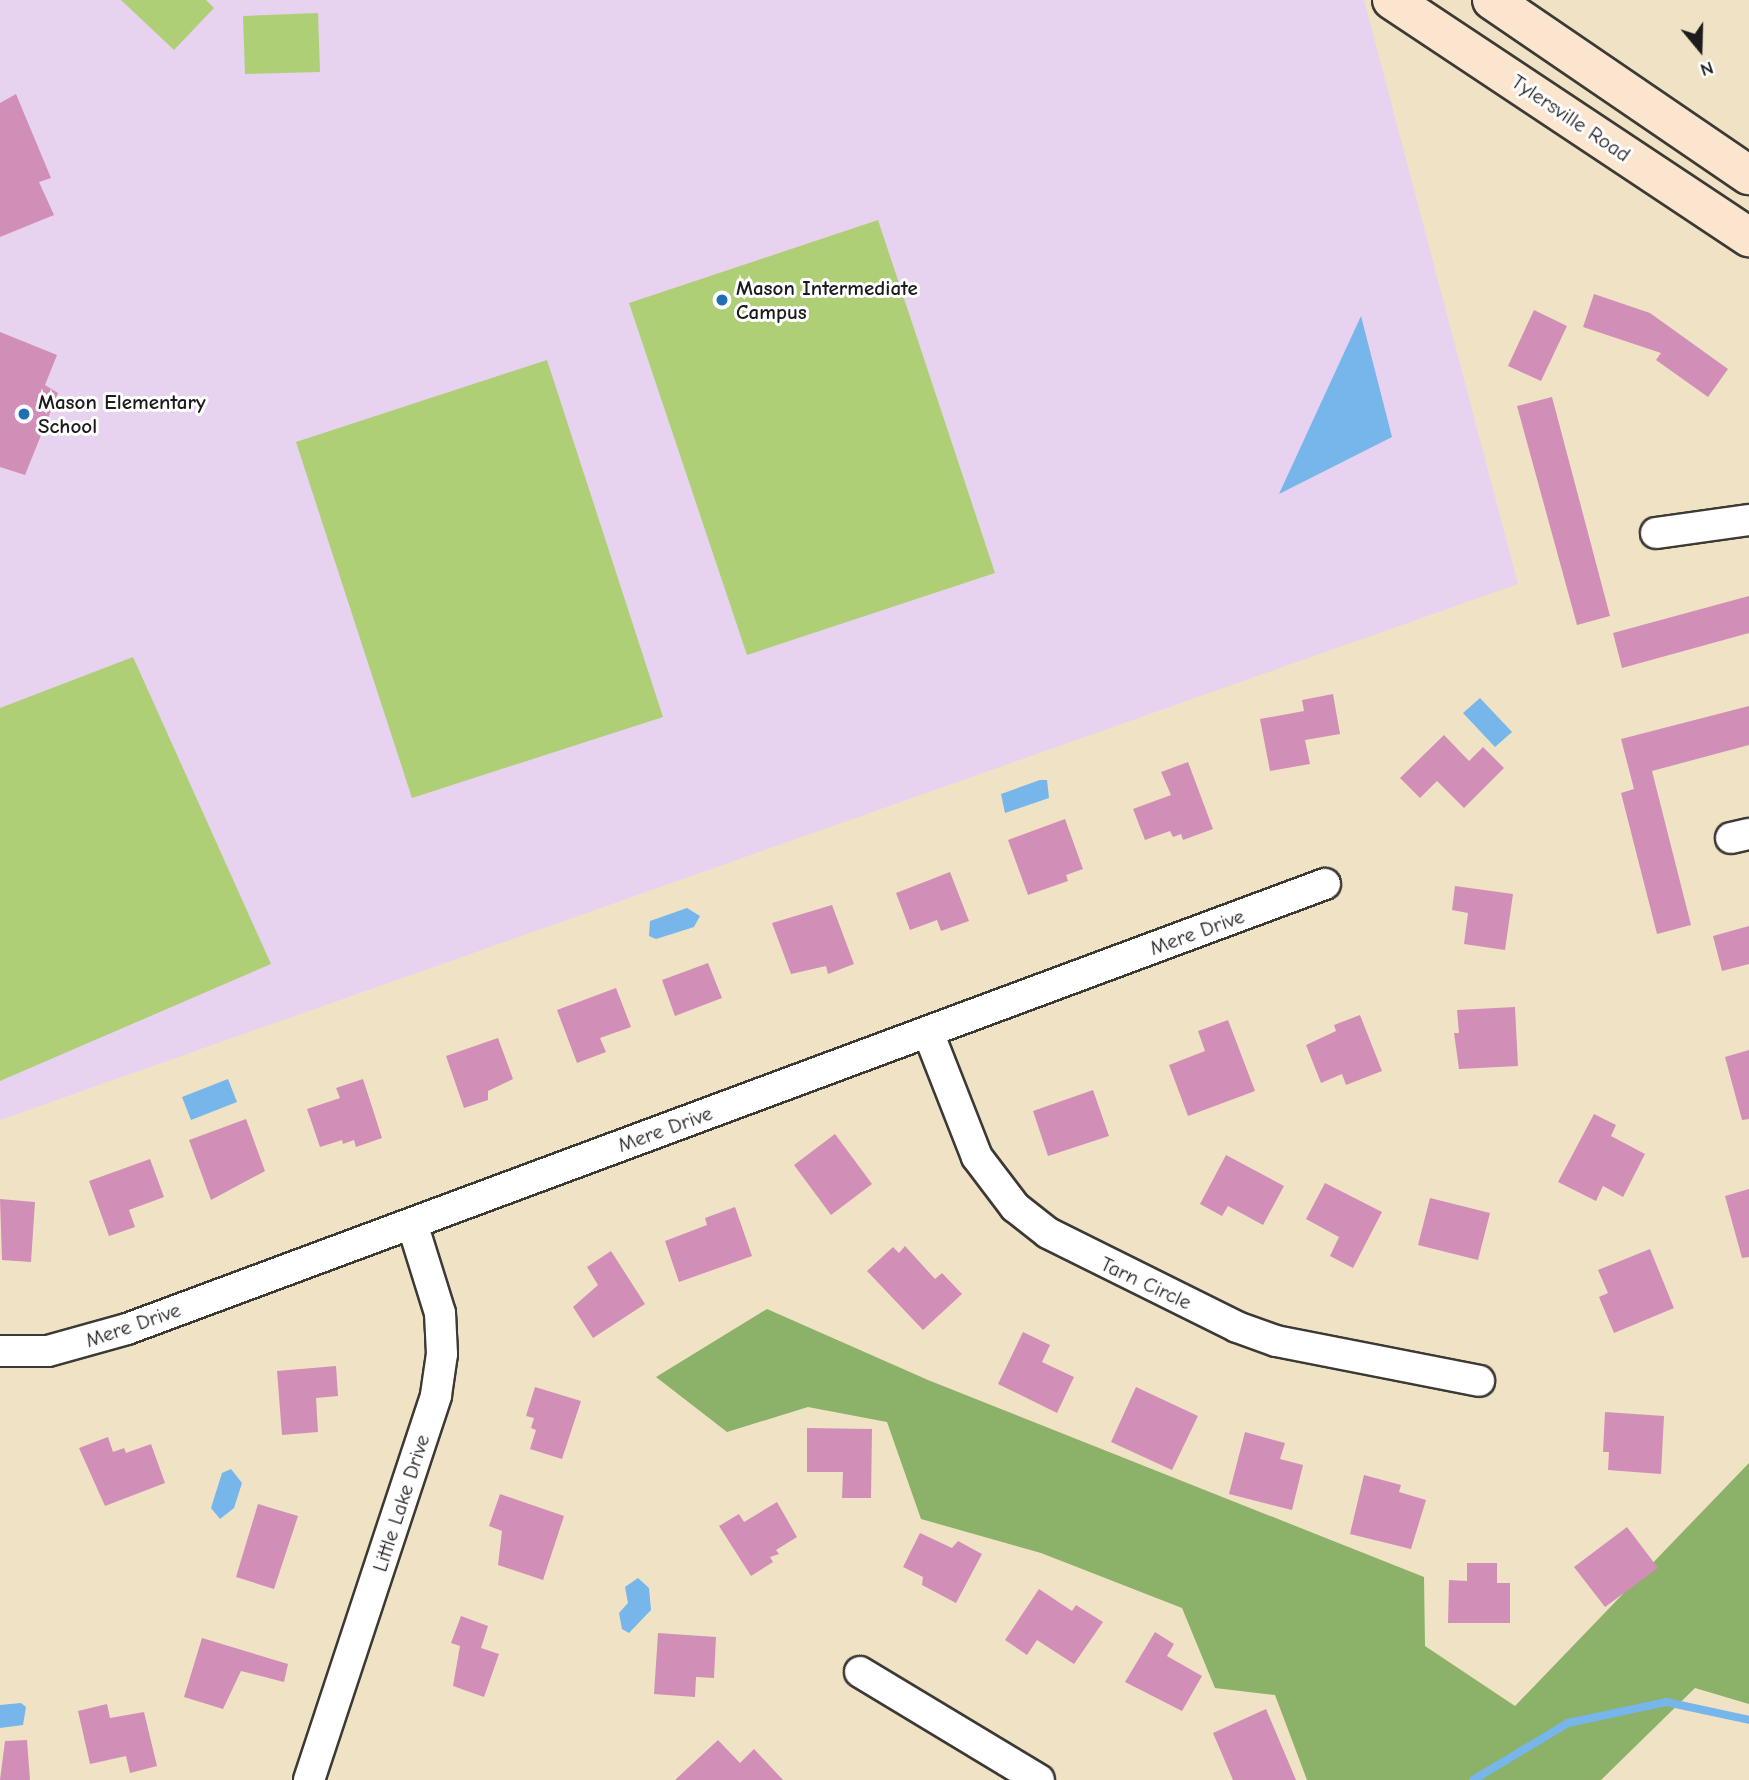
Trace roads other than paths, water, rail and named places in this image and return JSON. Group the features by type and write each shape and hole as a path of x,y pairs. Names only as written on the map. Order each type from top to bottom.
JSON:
{"main road":[{"name":"Tylersville Road","path":"1392,0 1749,237"},
{"path":"1492,0 1749,175"}],"street":[{"path":"1656,533 1749,520"},
{"name":"Mere Drive","path":"0,1351 48,1351 127,1329 1325,884"},
{"name":"Tarn Circle","path":"928,1032 977,1157 1015,1207 1048,1233 1276,1342 1479,1381"},
{"name":"Little Lake Drive","path":"309,1780 436,1395 442,1354 440,1313 412,1223"},
{"path":"860,1672 1039,1780"}],"water":[{"path":"1361,316 1392,437 1279,494"},
{"path":"1480,698 1512,732 1495,747 1463,713"},
{"path":"1047,780 1049,798 1005,813 1001,794"},
{"path":"687,908 700,916 694,927 656,939 649,936 650,921"},
{"path":"228,1079 237,1102 191,1120 182,1097"},
{"path":"231,1469 242,1483 234,1508 220,1519 211,1508 222,1473"},
{"path":"638,1578 649,1588 651,1610 629,1633 622,1629 619,1613 628,1603 625,1587"},
{"path":"21,1703 26,1707 23,1725 0,1728 0,1705"}],"waterway":[{"path":"1473,1780 1568,1723 1666,1702 1749,1720"}],"place":[{"name":"Mason Intermediate Campus","path":"722,300"},
{"name":"Mason Elementary School","path":"24,414"}]}
